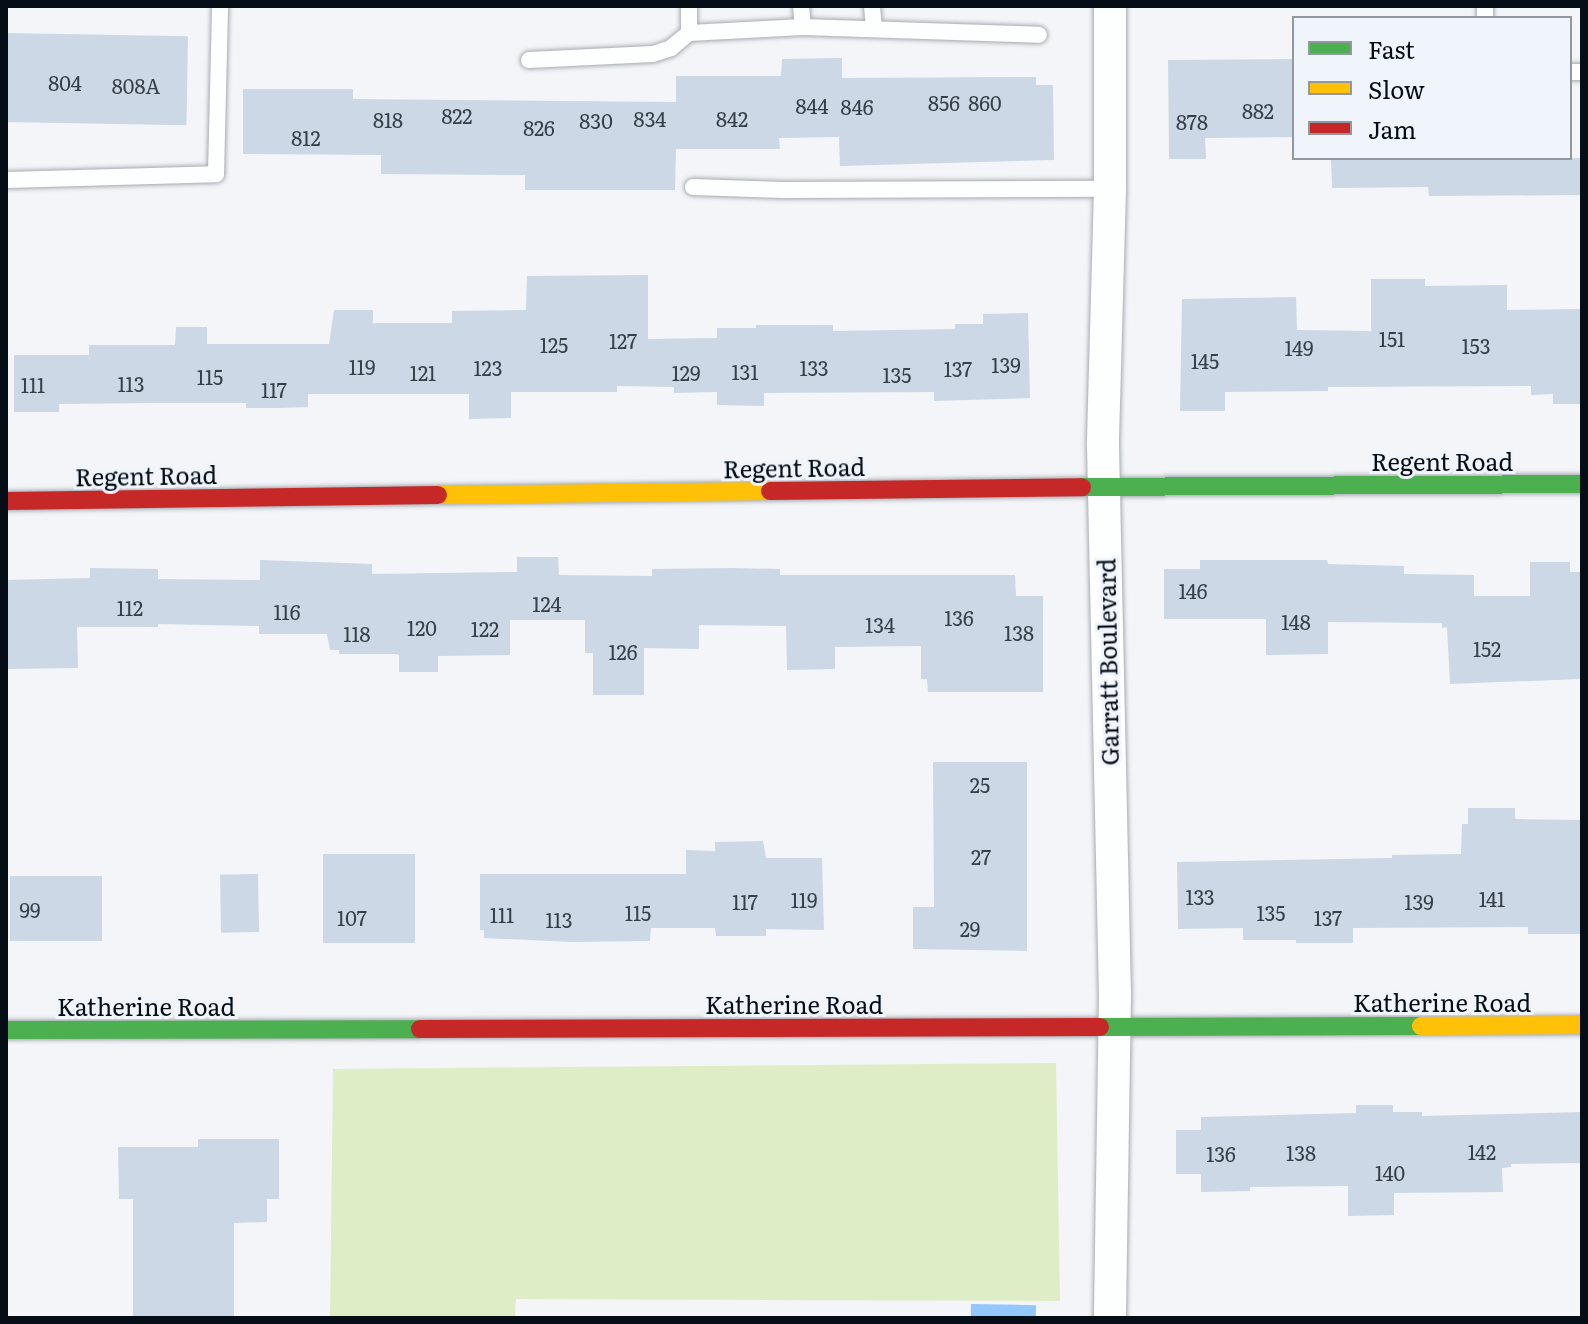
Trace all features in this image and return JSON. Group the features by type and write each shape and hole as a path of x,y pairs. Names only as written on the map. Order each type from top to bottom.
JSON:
{"street":[{"name":"Garratt Boulevard","path":"1110,6 1105,488 1114,1029 1110,1318"},
{"name":"Regent Road","path":"6,501 1582,484"},
{"name":"Katherine Road","path":"6,1030 1114,1029 1582,1025"}],"lane":[{"path":"6,180 216,174 220,6"},
{"path":"689,6 689,33"},
{"path":"801,6 803,27"},
{"path":"872,6 874,29"},
{"path":"529,60 653,54 671,48 689,33 803,27 1039,35"},
{"path":"693,187 783,190 1110,189"}],"green space":[{"path":"1056,1063 1060,1301 516,1299 515,1318 330,1318 333,1069"}],"water":[{"path":"971,1304 1036,1305 1036,1318 971,1318"}],"building":[{"path":"6,33 188,36 186,125 6,122"},
{"path":"842,58 842,78 1036,77 1036,85 1053,85 1054,160 840,166 839,137 779,138 780,149 676,149 675,190 525,190 525,175 381,174 381,155 243,154 243,89 353,89 353,99 676,102 676,76 781,76 782,59"},
{"path":"1292,59 1292,137 1205,138 1206,159 1169,159 1168,60"},
{"path":"1582,158 1582,195 1429,196 1428,187 1332,188 1331,160"},
{"path":"648,275 648,339 717,338 717,328 756,328 756,325 833,325 833,331 955,329 955,324 983,324 983,314 1028,313 1030,398 934,401 934,392 764,393 764,406 717,405 717,392 674,393 674,387 617,386 617,392 511,392 511,418 469,419 469,394 308,394 308,407 246,408 246,403 59,404 59,412 14,412 14,355 89,355 89,345 175,345 176,327 207,327 207,344 329,344 334,310 373,310 373,323 452,323 452,311 526,310 527,276"},
{"path":"1371,279 1425,279 1425,286 1507,285 1507,310 1582,309 1581,404 1553,404 1553,394 1531,395 1531,386 1328,387 1328,391 1225,392 1225,411 1180,411 1182,299 1296,297 1297,330 1371,331"},
{"path":"517,557 558,557 559,575 652,576 652,569 733,568 780,569 780,575 1015,575 1016,596 1043,596 1043,692 928,692 927,679 921,679 921,646 835,647 835,669 787,670 786,626 699,625 699,649 644,648 644,695 593,695 593,653 585,653 585,620 510,620 510,655 438,656 438,672 399,672 399,655 395,654 339,654 339,650 330,650 327,634 259,634 259,626 158,624 158,627 77,627 78,668 6,669 6,580 90,578 90,568 158,569 158,579 260,580 260,560 372,564 372,574 517,572"},
{"path":"1200,560 1327,560 1328,564 1404,566 1404,574 1474,575 1474,596 1530,596 1530,562 1570,562 1570,572 1582,572 1581,679 1450,684 1447,627 1442,628 1442,623 1328,622 1328,654 1266,655 1266,619 1164,619 1164,569 1200,569"},
{"path":"933,762 1027,762 1027,951 913,949 913,907 934,907"},
{"path":"1468,808 1515,808 1515,819 1582,820 1582,934 1528,934 1528,927 1353,928 1353,943 1296,943 1296,940 1243,940 1243,928 1178,929 1177,862 1461,854 1462,824 1468,824"},
{"path":"763,841 766,858 822,858 824,930 766,929 766,936 716,936 715,928 651,928 650,941 572,942 484,938 484,930 480,930 480,874 686,874 686,850 715,851 715,842"},
{"path":"323,854 415,854 415,943 323,943"},
{"path":"258,874 259,932 221,933 220,875"},
{"path":"10,876 102,876 102,941 10,941"},
{"path":"1356,1105 1393,1105 1393,1112 1422,1112 1422,1116 1582,1112 1582,1163 1511,1164 1511,1167 1502,1168 1503,1192 1394,1193 1394,1215 1348,1216 1348,1186 1250,1187 1250,1191 1201,1192 1201,1174 1176,1174 1176,1130 1201,1130 1201,1117 1356,1113"},
{"path":"198,1139 279,1139 279,1199 267,1199 267,1222 234,1223 234,1318 133,1318 133,1199 119,1199 118,1147 198,1147"}],"traffic: fast":[{"path":"1082,487 1582,484"},
{"path":"1100,1027 1421,1026"},
{"path":"6,1030 420,1029"}],"traffic: slow":[{"path":"438,495 770,491"},
{"path":"1421,1026 1582,1025"}],"traffic: jam":[{"path":"770,491 1082,487"},
{"path":"6,501 438,495"},
{"path":"420,1029 1100,1027"}]}
